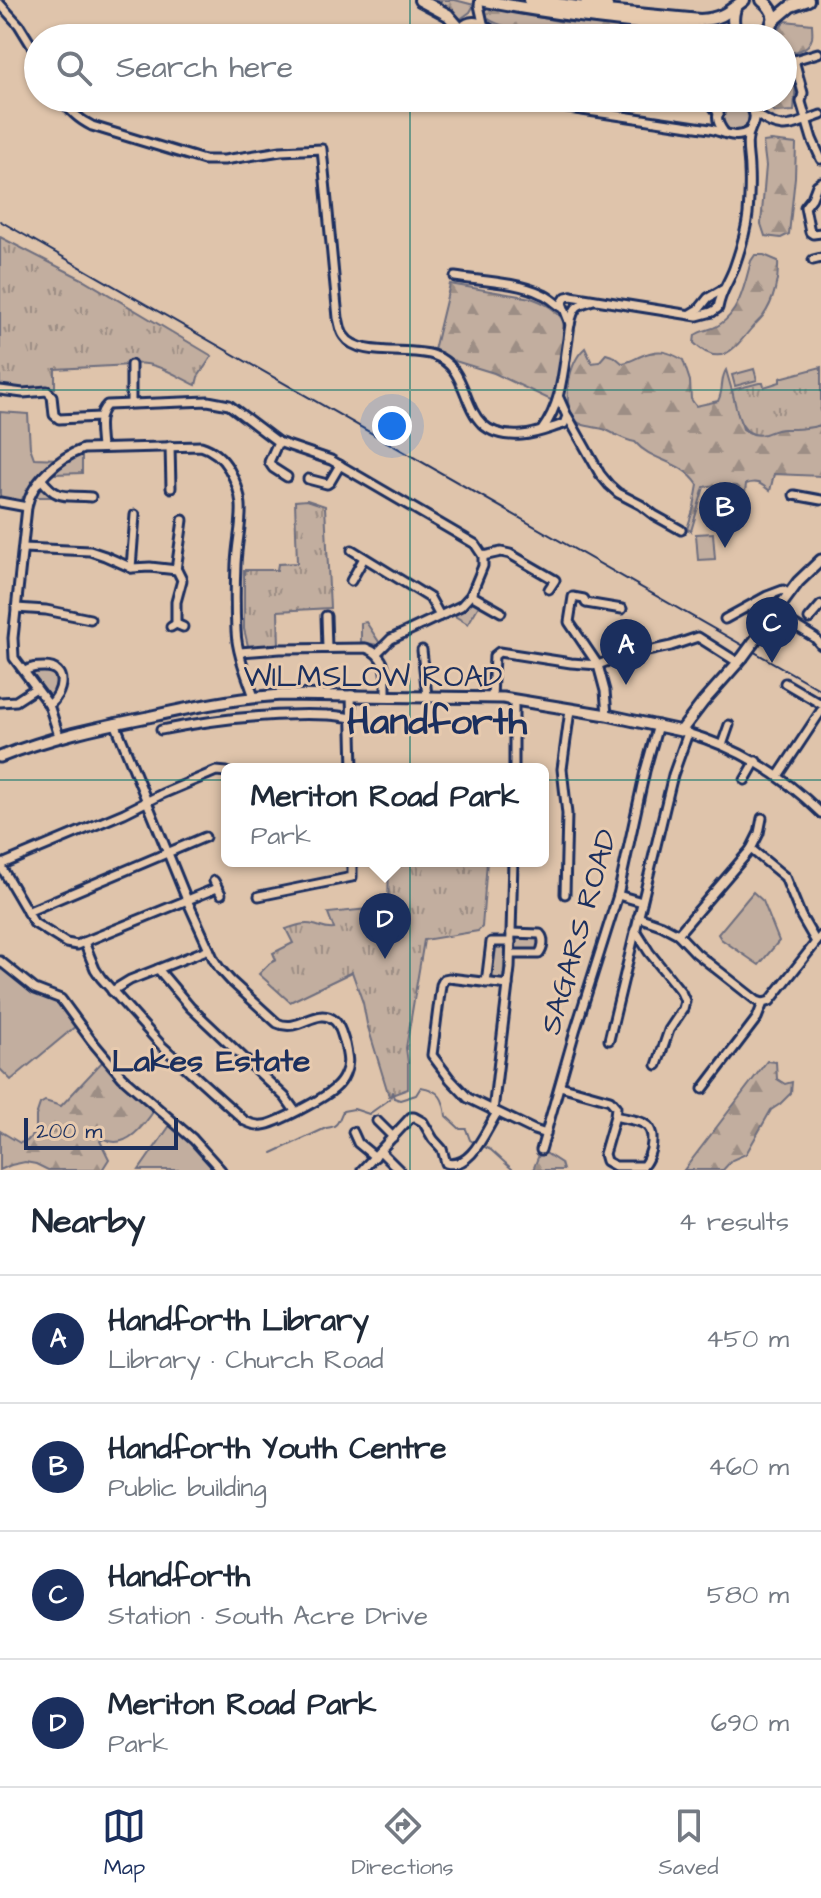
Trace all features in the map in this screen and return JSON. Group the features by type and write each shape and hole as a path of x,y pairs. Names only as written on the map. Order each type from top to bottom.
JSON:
{"highway":[{"path":"420,0 448,15 453,24"},
{"path":"480,0 635,24"},
{"path":"529,0 665,18 713,19 740,4"},
{"path":"586,0 665,18"},
{"path":"762,0 772,13 770,24"},
{"path":"774,24 791,6 808,0"},
{"path":"735,24 740,4"}],"main road":[{"path":"684,732 703,702 740,660 804,575 821,560"},
{"name":"WILMSLOW ROAD","path":"0,757 59,736 115,723 254,697 294,694 514,700 607,715 684,732"}],"street":[{"path":"480,0 479,11 483,24"},
{"path":"0,4 24,33"},
{"path":"797,59 818,53"},
{"path":"797,71 803,93 801,102 821,159"},
{"path":"71,112 92,126 204,160 322,149 338,318 345,339 364,348 432,354 448,363 457,374 471,411 479,422 498,432 526,435 548,430 565,423 566,414"},
{"path":"589,112 724,132 735,136 747,151"},
{"path":"715,112 724,132"},
{"path":"710,129 723,112"},
{"path":"455,277 524,288 548,297 589,297 690,314 705,315 717,310 733,271 747,216 747,151 753,112"},
{"path":"757,112 767,122 788,127 821,115"},
{"path":"735,136 767,122"},
{"path":"821,182 805,207 807,227 813,234 820,233 821,243"},
{"path":"795,208 805,207"},
{"path":"690,314 706,299 723,290"},
{"path":"542,430 559,398 570,324 577,300 568,296"},
{"path":"568,296 563,300 563,308 570,324"},
{"path":"548,297 568,311 593,300"},
{"path":"710,297 719,303"},
{"path":"704,304 705,309 712,312"},
{"path":"131,365 131,403"},
{"path":"0,390 23,393 47,391 52,396 54,415 59,419 100,417"},
{"path":"559,398 609,485 681,530"},
{"path":"101,448 100,417 107,405 208,401 229,405 278,442 325,457 475,544 483,556 481,573 471,595 461,606 387,641 377,653"},
{"path":"552,415 558,410 566,414"},
{"path":"552,415 552,421 575,430"},
{"path":"278,442 269,462 287,477"},
{"path":"170,446 170,488"},
{"path":"59,736 49,705 14,658 12,647 31,491 44,475 70,454 83,449 201,446 216,453 228,466 239,488 242,506 236,556 237,636 254,697"},
{"path":"308,479 324,484 330,482 340,465"},
{"path":"42,480 58,495 91,497"},
{"path":"320,493 324,484"},
{"path":"794,495 821,500"},
{"path":"0,502 27,507"},
{"path":"131,568 135,515"},
{"path":"176,570 183,520"},
{"path":"23,548 74,545 131,568 176,570 182,580 176,602 177,626"},
{"path":"352,550 430,598 440,616"},
{"path":"483,556 501,552 510,554 555,580 549,589"},
{"path":"351,581 364,558"},
{"path":"725,619 773,593 783,590 789,594"},
{"path":"471,595 501,612"},
{"path":"607,715 598,665 572,628 569,615 573,597 584,599 586,603 622,609"},
{"path":"809,619 821,605"},
{"path":"16,608 46,610 90,619"},
{"path":"775,613 821,645"},
{"path":"326,616 327,648"},
{"path":"580,638 590,633"},
{"path":"492,698 494,656 499,652 598,665 698,637 740,660"},
{"path":"240,652 363,648 377,653 382,659 386,672 386,695"},
{"path":"422,650 427,696"},
{"path":"25,671 35,667 53,667 58,671 60,690 49,705"},
{"path":"785,683 821,704"},
{"path":"0,702 16,701 36,688"},
{"path":"351,695 353,763"},
{"path":"514,700 514,763"},
{"path":"565,894 567,814 562,769 570,710"},
{"path":"778,776 821,711"},
{"name":"WILMSLOW ROAD","path":"161,730 263,715 352,718"},
{"path":"84,942 95,969 112,991 162,1046 245,1121 259,1126 267,1125 334,1090 346,1073 348,1056 338,1025 333,1020 320,1016 289,1027 277,1023 220,969 187,900 115,723"},
{"name":"SAGARS ROAD","path":"541,1150 618,895 658,725"},
{"path":"722,745 729,725"},
{"path":"609,1040 684,732"},
{"name":"WILMSLOW ROAD","path":"684,732 756,761 804,796 821,813"},
{"path":"745,780 756,761"},
{"path":"217,888 77,945 66,943 34,923 0,865 221,771"},
{"path":"678,934 751,849 762,818"},
{"path":"27,912 205,837"},
{"path":"638,917 678,934 701,957 757,1001 770,1001 819,939 801,916 785,877 751,849"},
{"path":"259,896 352,877 352,867"},
{"path":"447,1164 458,1164 477,1150 495,1112 511,954 513,867"},
{"path":"618,895 642,902"},
{"path":"635,930 685,1001 669,1030 657,1065"},
{"path":"486,983 491,942 538,934 543,938 539,954 511,954"},
{"path":"112,991 130,980 209,949"},
{"path":"0,961 35,989 61,999 122,1077 193,1139 221,1170"},
{"path":"158,969 190,1007 276,1088 295,1111"},
{"path":"508,985 449,978 443,981 432,1053 461,1092 475,1102 546,1134"},
{"path":"703,1089 757,1018 763,1003"},
{"path":"560,1086 610,1100 616,1107 604,1154 606,1161 615,1166 643,1166 647,1163 653,1133 646,1125 615,1116"},
{"path":"362,1170 411,1117 423,1122 442,1149 447,1164"},
{"path":"377,1121 393,1137"},
{"path":"353,1132 358,1143 399,1170"},
{"path":"439,1170 447,1164"}],"green space":[{"path":"430,0 455,0 474,5 459,20 450,10"},
{"path":"486,7 588,24 499,24 485,16"},
{"path":"785,21 812,24 812,38 808,46 797,52 797,24 783,24"},
{"path":"725,112 748,113 748,123 741,130 731,130 724,123"},
{"path":"763,142 796,144 789,234 781,238 765,236 761,224 766,166"},
{"path":"0,237 84,280 212,356 196,385 164,369 139,364 55,369 55,388 0,388"},
{"path":"755,255 778,261 777,282 770,304 763,316 731,350 725,354 711,354 694,343 695,335 719,325 732,313"},
{"path":"450,284 531,298 559,315 564,335 555,402 494,373 455,361 434,350"},
{"path":"585,348 592,363 599,362 606,354 622,363 658,351 678,357 683,360 690,381 691,399 696,406 718,401 726,370 743,429 748,432 761,434 821,425 821,476 774,474 770,491 754,482 746,484 745,493 737,486 704,487 691,531 687,529 698,485 691,477 635,442 575,420 568,403 569,382 579,354"},
{"path":"821,367 821,425 756,435 744,428 732,390 759,383 763,383 764,387 780,382 780,378"},
{"path":"754,369 757,380 735,386 732,375"},
{"path":"0,412 28,414 30,447 34,458 60,459 82,450 82,473 54,474 40,486 51,497 23,497 20,505 0,500"},
{"path":"307,500 325,506 330,608 278,611 279,646 248,646 244,629 244,570 277,570 278,564 297,563 295,501"},
{"path":"713,533 715,559 698,560 696,534"},
{"path":"474,601 480,604 468,624 453,615 466,608"},
{"path":"366,622 378,645 361,642 361,623"},
{"path":"39,669 52,670 58,677 56,694 52,697 47,697 33,675"},
{"path":"389,867 487,867 482,927 478,931 424,940 406,1048 408,1089 389,1096 352,972 290,1002 259,974 276,960 273,953 293,943 286,929 307,924 334,929 328,913 388,907"},
{"path":"753,892 763,901 779,941 759,965 718,934"},
{"path":"516,936 541,938 538,952 515,951"},
{"path":"506,944 503,980 492,981 492,945"},
{"path":"0,964 37,994 56,999 77,1025 11,1080 0,1069"},
{"path":"767,1061 776,1062 777,1079 785,1084 792,1082 791,1093 771,1110 746,1154 732,1160 723,1170 684,1170"},
{"path":"102,1062 155,1109 133,1135 119,1142 100,1141 109,1159 102,1170 48,1170 25,1162 0,1170 0,1131 20,1143 27,1141 36,1131 40,1104 45,1101 61,1106"},
{"path":"171,1124 205,1155 219,1170 139,1170"},
{"path":"541,1150 561,1163 563,1170 533,1170"}],"waterway":[{"path":"272,1153 333,1126 343,1111 354,1109 369,1114 390,1099 392,1092 394,1098 400,1100 416,1095 421,1087 433,1090 440,1096 446,1116 460,1129 466,1129 470,1140 475,1143"},
{"path":"481,1145 513,1170"}],"railway":[{"path":"0,221 821,690"}],"place":[{"name":"Handforth Youth Centre","path":"725,548"},
{"name":"Handforth","path":"772,663"},
{"name":"Handforth Library","path":"626,685"},
{"name":"Meriton Road Park","path":"385,959"}],"district":[{"name":"Handforth","path":"437,723"},
{"name":"Lakes Estate","path":"211,1061"}]}
